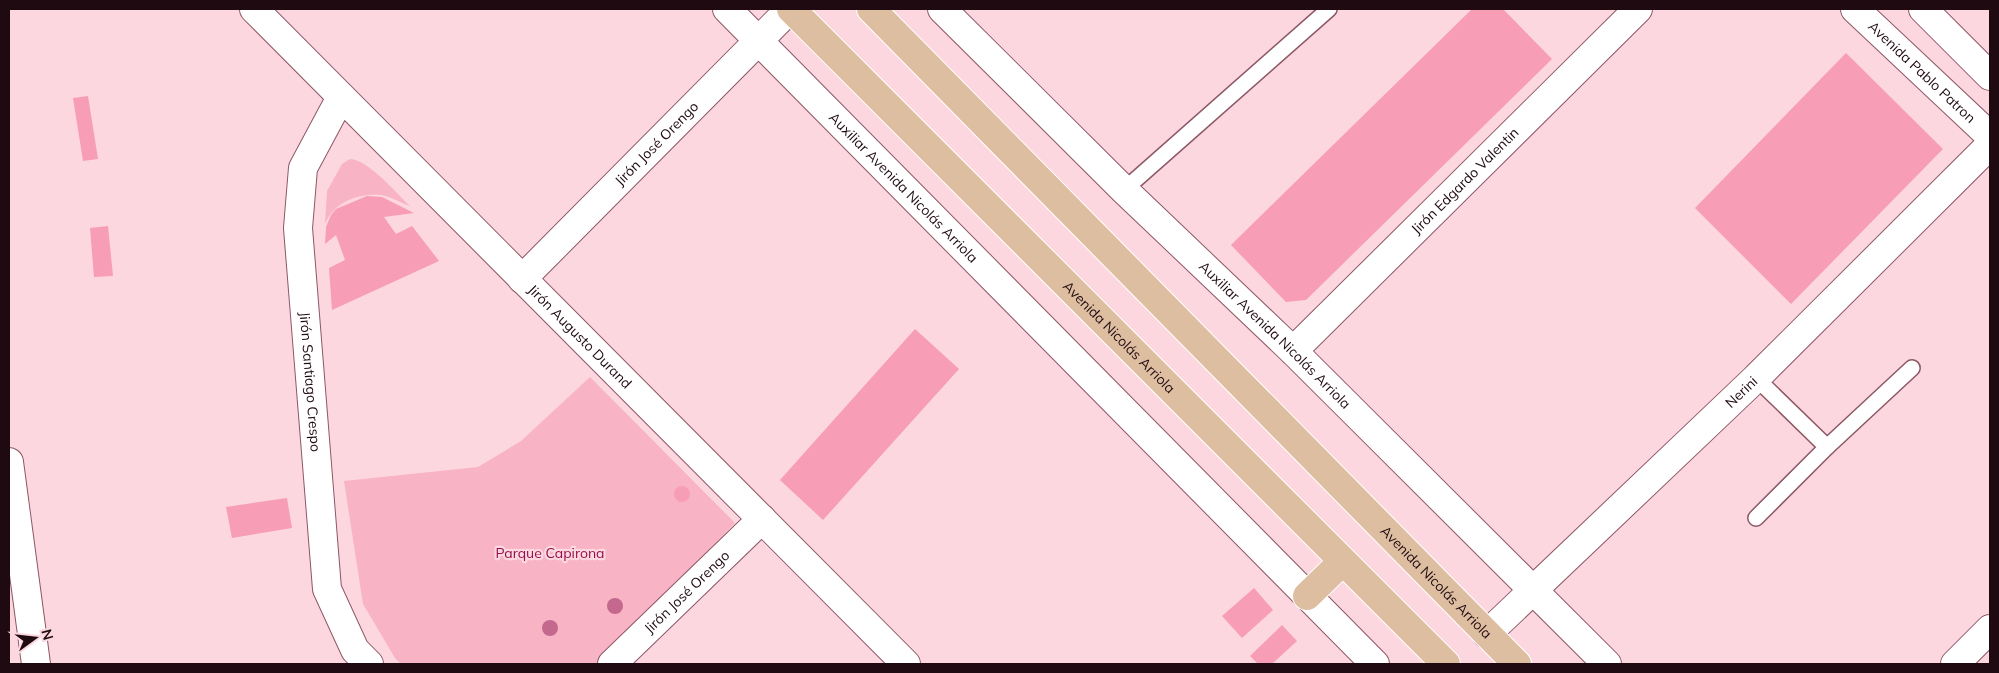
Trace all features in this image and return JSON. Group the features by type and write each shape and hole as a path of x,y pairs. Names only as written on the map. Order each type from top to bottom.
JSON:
{"main road":[{"name":"Avenida Nicolás Arriola","path":"791,9 1446,664"},
{"name":"Avenida Nicolás Arriola","path":"871,9 1517,664"},
{"path":"1308,596 1342,562"}],"street":[{"name":"Jirón Augusto Durand","path":"254,9 906,664"},
{"name":"Auxiliar Avenida Nicolás Arriola","path":"727,9 1375,664"},
{"name":"Jirón José Orengo","path":"522,278 791,9"},
{"name":"Auxiliar Avenida Nicolás Arriola","path":"942,9 1124,190 1293,351 1534,589 1607,664"},
{"name":"Jirón Edgardo Valentin","path":"1293,351 1638,9"},
{"name":"Avenida Pablo Patron","path":"1855,9 1990,136"},
{"path":"1923,9 1990,76"},
{"name":"Jirón Santiago Crespo","path":"341,97 303,168 298,228 327,589 355,650 369,664"},
{"name":"Nerini","path":"1487,634 1756,378 1990,145"},
{"path":"9,462 36,664"},
{"name":"Jirón José Orengo","path":"612,664 762,519"},
{"path":"1956,664 1990,629"}],"lane":[{"path":"1124,190 1329,9"},
{"path":"1756,518 1827,447 1912,368"},
{"path":"1756,378 1827,447"}],"green space":[{"path":"350,159 374,171 410,206 381,195 356,197 334,210 325,224 327,191 342,164"},
{"name":"Parque Capirona","path":"590,377 735,523 597,664 401,664 395,658 363,604 344,481 478,467 521,441"}],"building":[{"path":"1472,9 1503,9 1552,59 1306,300 1286,302 1231,245"},
{"path":"1846,53 1943,149 1791,304 1695,208"},
{"path":"88,96 98,159 83,161 73,98"},
{"path":"367,196 382,197 414,213 384,217 396,234 412,226 439,261 332,310 329,268 345,260 336,235 325,244 326,227 336,209"},
{"path":"108,226 113,276 94,277 90,228"},
{"path":"915,329 959,369 823,520 780,480"},
{"path":"682,486 688,488 690,494 688,500 682,502 676,500 674,494 676,488"},
{"path":"287,498 292,528 232,538 226,507"},
{"path":"1254,588 1273,610 1242,638 1222,616"},
{"path":"1282,625 1297,641 1272,664 1258,664 1250,656"}]}
